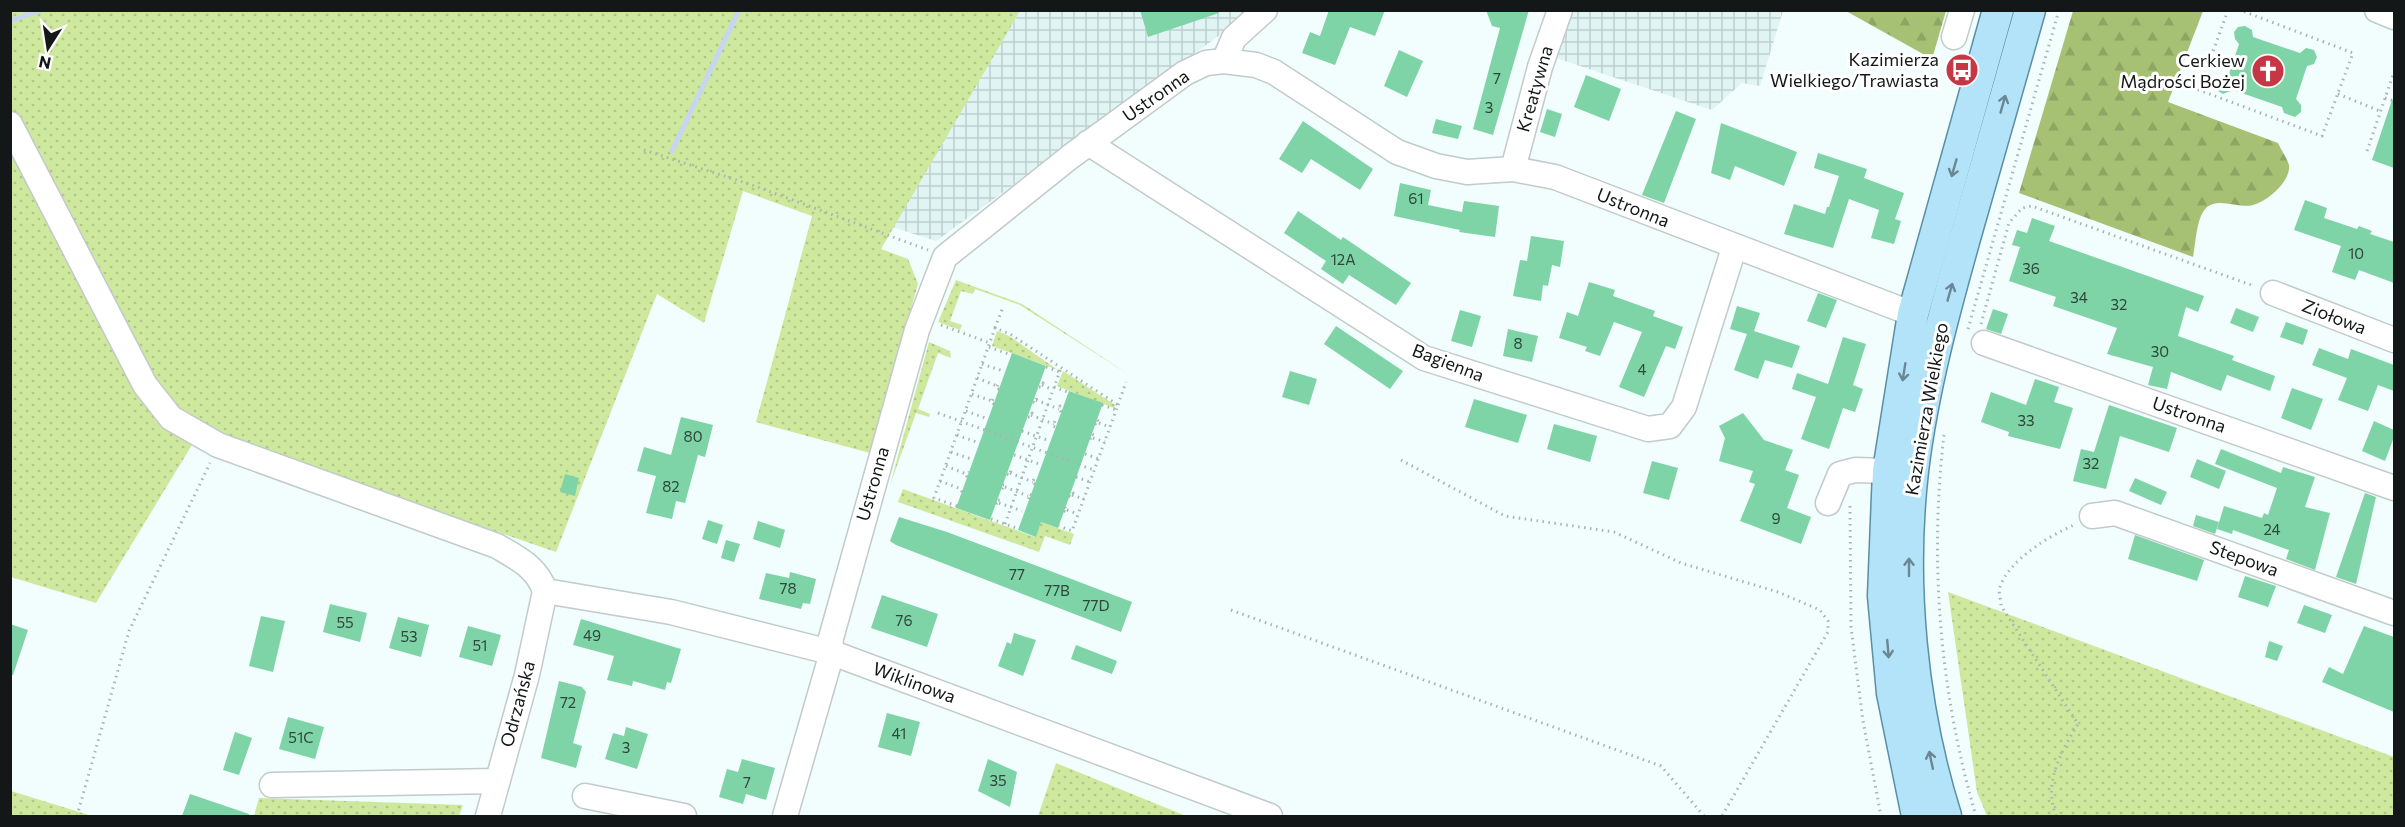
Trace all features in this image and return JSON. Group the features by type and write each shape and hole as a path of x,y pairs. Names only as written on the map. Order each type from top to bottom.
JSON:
{"main road":[{"name":"Kazimierza Wielkiego","path":"1917,816 1892,693 1883,596 1888,471 1913,314 1998,10"},
{"name":"Kazimierza Wielkiego","path":"1946,816 1930,755 1914,663 1909,572 1913,471 1940,326 2030,10"}],"street":[{"path":"1224,61 1234,38 1264,10"},
{"name":"Kreatywna","path":"1513,169 1540,67 1560,10"},
{"path":"1954,37 1962,10"},
{"path":"2377,10 2394,17"},
{"name":"Ustronna","path":"785,816 829,663 831,638 848,573 917,330 945,257 1088,143 1185,74 1206,63 1224,61 1256,65 1275,72 1397,152 1436,166 1467,172 1513,169 1555,177 1734,248 1913,314"},
{"path":"10,124 145,386 171,418 218,445 497,546 532,568 541,578 545,591"},
{"name":"Bagienna","path":"1088,143 1424,358 1648,429 1670,426 1684,407 1734,248"},
{"name":"Ziołowa","path":"2273,293 2394,340"},
{"name":"Ustronna","path":"1976,336 2394,488"},
{"path":"1828,503 1840,474 1851,471 1888,471"},
{"name":"Stepowa","path":"2092,516 2115,513 2394,613"},
{"name":"Wiklinowa","path":"545,591 671,612 830,652 1270,816"},
{"name":"Odrzańska","path":"488,816 527,675 545,591"},
{"path":"273,785 497,781"},
{"path":"585,796 684,816"}],"path":[{"path":"1976,336 2059,10"},
{"path":"2228,10 2199,90 2322,136 2353,52 2240,10"},
{"path":"2367,151 2394,72"},
{"path":"2338,94 2380,111"},
{"path":"2385,98 2394,101"},
{"path":"644,150 752,186 945,257"},
{"path":"1976,336 2009,223 2022,208 2032,206 2273,293"},
{"path":"957,506 934,498 1003,307"},
{"path":"947,327 1011,355"},
{"path":"995,328 1010,334 1061,370 1118,405"},
{"path":"982,364 1004,372"},
{"path":"1046,367 1061,370"},
{"path":"1005,524 1061,370"},
{"path":"977,378 999,387"},
{"path":"1059,526 1072,531 1126,382"},
{"path":"1040,384 1068,392"},
{"path":"972,394 994,401"},
{"path":"1035,400 1061,409"},
{"path":"1102,405 1117,410"},
{"path":"966,411 988,419"},
{"path":"938,413 1094,470"},
{"path":"1029,414 1056,424"},
{"path":"1097,422 1110,427"},
{"path":"1945,430 1937,524 1942,641 1960,757 1976,816"},
{"path":"1022,431 1050,441"},
{"path":"957,435 979,443"},
{"path":"1092,437 1105,442"},
{"path":"77,816 129,631 218,445"},
{"path":"951,452 973,459"},
{"path":"1085,454 1098,459"},
{"path":"1014,455 1042,465"},
{"path":"1401,460 1505,516 1614,532 1681,563 1778,592 1820,610 1828,621 1828,632 1722,816"},
{"path":"946,466 967,474"},
{"path":"1851,471 1851,627 1863,721 1881,816"},
{"path":"1009,472 1035,482"},
{"path":"1076,477 1090,482"},
{"path":"940,481 962,489"},
{"path":"1003,487 1029,497"},
{"path":"1071,494 1084,499"},
{"path":"998,502 1024,512"},
{"path":"1065,510 1078,514"},
{"path":"2056,816 2052,790 2058,756 2078,724 2001,606 1999,589 2008,572 2046,538 2092,516"},
{"path":"991,519 1019,529"},
{"path":"1231,610 1661,766 1704,816"}],"shaded area":[{"path":"1573,10 1783,11 1760,86 1742,83 1712,110 1556,58"},
{"path":"1020,11 1253,11 936,241 892,227"}],"green space":[{"path":"1946,10 1932,59 1846,11"},
{"path":"10,11 1020,11 881,249 908,259 918,284 870,453 756,422 812,216 743,191 704,323 657,294 556,552 201,430 96,603 11,577"},
{"path":"2073,11 2203,11 2168,102 2278,143 2287,160 2289,171 2282,184 2259,203 2248,206 2217,203 2203,211 2193,257 2019,193"},
{"path":"956,280 1022,304 1131,376 1020,305 975,289 973,294 961,291 950,321 962,325 960,330 938,322"},
{"path":"997,331 1009,336 1058,370 992,346"},
{"path":"929,342 950,351 951,358 938,353 918,409 930,414 929,417 916,413 890,485"},
{"path":"1063,371 1115,405 1114,408 1057,386"},
{"path":"903,489 1035,537 1041,522 1074,534 1070,545 1045,536 1039,552 898,502"},
{"path":"1948,592 2394,757 2394,816 1987,816 1977,792"},
{"path":"1056,763 1186,816 1038,816"},
{"path":"11,791 92,816 11,816"},
{"path":"259,798 463,805 459,816 254,816"}],"building":[{"path":"1140,10 1219,10 1219,13 1148,37"},
{"path":"1329,10 1385,10 1375,36 1350,27 1335,65 1302,53 1310,32 1320,36"},
{"path":"1486,10 1529,10 1493,135 1473,129 1500,28 1492,26"},
{"name":"Cerkiew Mądrości Bożej","path":"2245,26 2252,30 2253,37 2300,53 2306,48 2314,50 2317,57 2314,64 2307,66 2296,99 2301,105 2301,112 2295,117 2284,113 2282,107 2233,90 2223,94 2218,91 2216,84 2220,77 2228,77 2239,44 2234,32 2238,27"},
{"path":"1399,50 1423,61 1407,97 1384,86"},
{"path":"1586,75 1621,89 1609,121 1574,107"},
{"path":"2392,100 2394,101 2394,168 2372,160"},
{"path":"1547,109 1562,114 1555,137 1540,132"},
{"path":"1676,111 1696,119 1664,203 1642,195"},
{"path":"1436,119 1462,126 1458,139 1432,133"},
{"path":"1303,121 1373,169 1360,190 1311,159 1302,173 1279,159"},
{"path":"1721,123 1797,152 1784,186 1735,166 1730,180 1711,173"},
{"path":"1818,153 1867,169 1864,178 1904,193 1895,219 1901,221 1894,244 1871,238 1879,210 1849,199 1833,248 1784,234 1794,204 1825,214 1829,207 1839,176 1814,168"},
{"path":"1400,183 1431,190 1428,205 1462,212 1464,201 1499,206 1495,237 1459,232 1460,230 1394,216"},
{"path":"2305,200 2327,208 2324,218 2357,229 2359,226 2372,231 2370,234 2394,242 2394,283 2359,270 2355,280 2332,272 2341,246 2294,230"},
{"path":"1298,211 1341,240 1343,237 1411,283 1396,305 1349,275 1343,284 1321,269 1326,261 1284,233"},
{"path":"2032,218 2055,226 2049,241 2204,296 2198,312 2186,307 2178,336 2234,356 2232,360 2275,376 2270,391 2227,375 2221,391 2171,372 2167,389 2148,385 2153,367 2107,354 2117,328 2053,306 2056,297 2009,281 2020,247 2012,245 2017,230 2027,233"},
{"path":"1531,236 1564,241 1560,267 1552,265 1548,286 1543,285 1541,301 1513,296 1520,260 1527,261"},
{"path":"1589,282 1615,290 1613,296 1655,311 1653,316 1683,327 1675,349 1666,346 1644,397 1619,387 1642,332 1614,322 1600,356 1585,351 1587,347 1559,338 1567,312 1578,316"},
{"path":"1818,293 1837,300 1826,328 1807,321"},
{"path":"1737,306 1760,313 1754,331 1800,346 1792,368 1765,360 1758,379 1734,370 1747,334 1730,329"},
{"path":"2236,308 2259,317 2253,332 2230,323"},
{"path":"1993,309 2008,314 2001,334 1986,329"},
{"path":"1460,310 1481,316 1472,347 1451,341"},
{"path":"2286,322 2308,330 2303,345 2280,337"},
{"path":"1336,326 1403,371 1390,389 1324,344"},
{"path":"1508,329 1538,336 1532,362 1503,356"},
{"path":"1843,337 1866,344 1853,385 1863,389 1855,412 1843,408 1829,449 1801,439 1816,397 1792,389 1797,373 1828,384"},
{"path":"2319,348 2348,359 2351,349 2394,365 2394,391 2378,385 2368,411 2338,400 2347,378 2312,365"},
{"path":"1012,353 1046,366 990,520 956,508"},
{"path":"1290,371 1317,379 1309,405 1282,397"},
{"path":"2035,379 2059,387 2054,402 2073,408 2060,449 2008,436 2009,432 1981,422 1991,392 2026,405"},
{"path":"2292,388 2323,399 2311,430 2281,418"},
{"path":"1069,391 1103,403 1058,528 1041,522 1036,537 1018,530"},
{"path":"1474,399 1527,415 1518,443 1465,427"},
{"path":"2109,405 2177,428 2169,452 2120,436 2106,489 2073,481 2081,449 2094,452"},
{"path":"1743,413 1764,440 1793,450 1785,470 1799,475 1787,508 1811,517 1801,544 1740,521 1755,484 1749,482 1753,471 1719,461 1725,438 1719,426"},
{"path":"681,417 713,425 705,457 698,455 685,503 676,501 672,519 646,513 656,476 637,471 644,447 671,455"},
{"path":"2374,421 2394,430 2394,437 2385,461 2362,451"},
{"path":"1554,424 1597,436 1590,462 1547,449"},
{"path":"2221,449 2281,473 2283,467 2315,477 2305,507 2330,513 2315,570 2286,559 2289,550 2233,530 2232,534 2217,529 2224,506 2262,518 2264,513 2268,515 2277,488 2215,464"},
{"path":"2197,459 2226,471 2219,489 2190,477"},
{"path":"1652,461 1678,468 1669,500 1643,493"},
{"path":"565,474 579,478 575,496 560,492"},
{"path":"2135,478 2167,492 2161,505 2129,491"},
{"path":"2365,493 2376,497 2356,584 2336,577"},
{"path":"2196,515 2219,522 2215,534 2193,526"},
{"path":"899,517 947,532 1132,602 1121,632 896,545 890,541"},
{"path":"708,520 723,525 717,544 702,539"},
{"path":"758,521 785,530 780,548 753,539"},
{"path":"2135,535 2204,560 2197,581 2128,559"},
{"path":"726,540 740,544 734,562 721,558"},
{"path":"790,572 816,579 810,604 803,603 801,609 759,599 766,573 789,578"},
{"path":"2245,576 2276,586 2268,607 2238,597"},
{"path":"882,595 938,614 927,647 871,628"},
{"path":"330,604 367,613 360,642 323,632"},
{"path":"2304,605 2332,615 2325,633 2297,623"},
{"path":"261,616 285,621 273,672 249,666"},
{"path":"398,617 429,625 421,657 389,648"},
{"path":"581,619 681,649 671,683 667,682 665,690 633,681 632,686 607,680 614,656 573,645"},
{"path":"10,624 28,630 13,675 10,675"},
{"path":"468,626 501,635 492,666 459,657"},
{"path":"2364,626 2394,637 2394,712 2322,682 2329,667 2343,674"},
{"path":"1014,633 1036,640 1023,676 998,666 1007,642 1011,644"},
{"path":"2269,641 2283,646 2277,661 2265,657"},
{"path":"1076,645 1117,661 1112,674 1071,659"},
{"path":"559,681 582,687 586,692 573,743 582,746 576,768 541,758"},
{"path":"887,713 920,722 911,756 878,747"},
{"path":"288,717 324,727 315,759 279,749"},
{"path":"626,727 648,734 637,769 605,759 613,733 624,736"},
{"path":"235,732 252,738 239,775 223,770"},
{"path":"742,759 775,768 766,800 746,794 743,804 719,797 727,769 738,772"},
{"path":"988,759 1017,772 1010,807 978,791"},
{"path":"190,794 249,814 249,816 182,816"}],"waterway":[{"path":"10,21 41,10"},
{"path":"672,151 739,10"}],"place":[{"name":"Kazimierza Wielkiego/Trawiasta","path":"1962,70"},
{"name":"Cerkiew Mądrości Bożej","path":"2268,71"}]}
